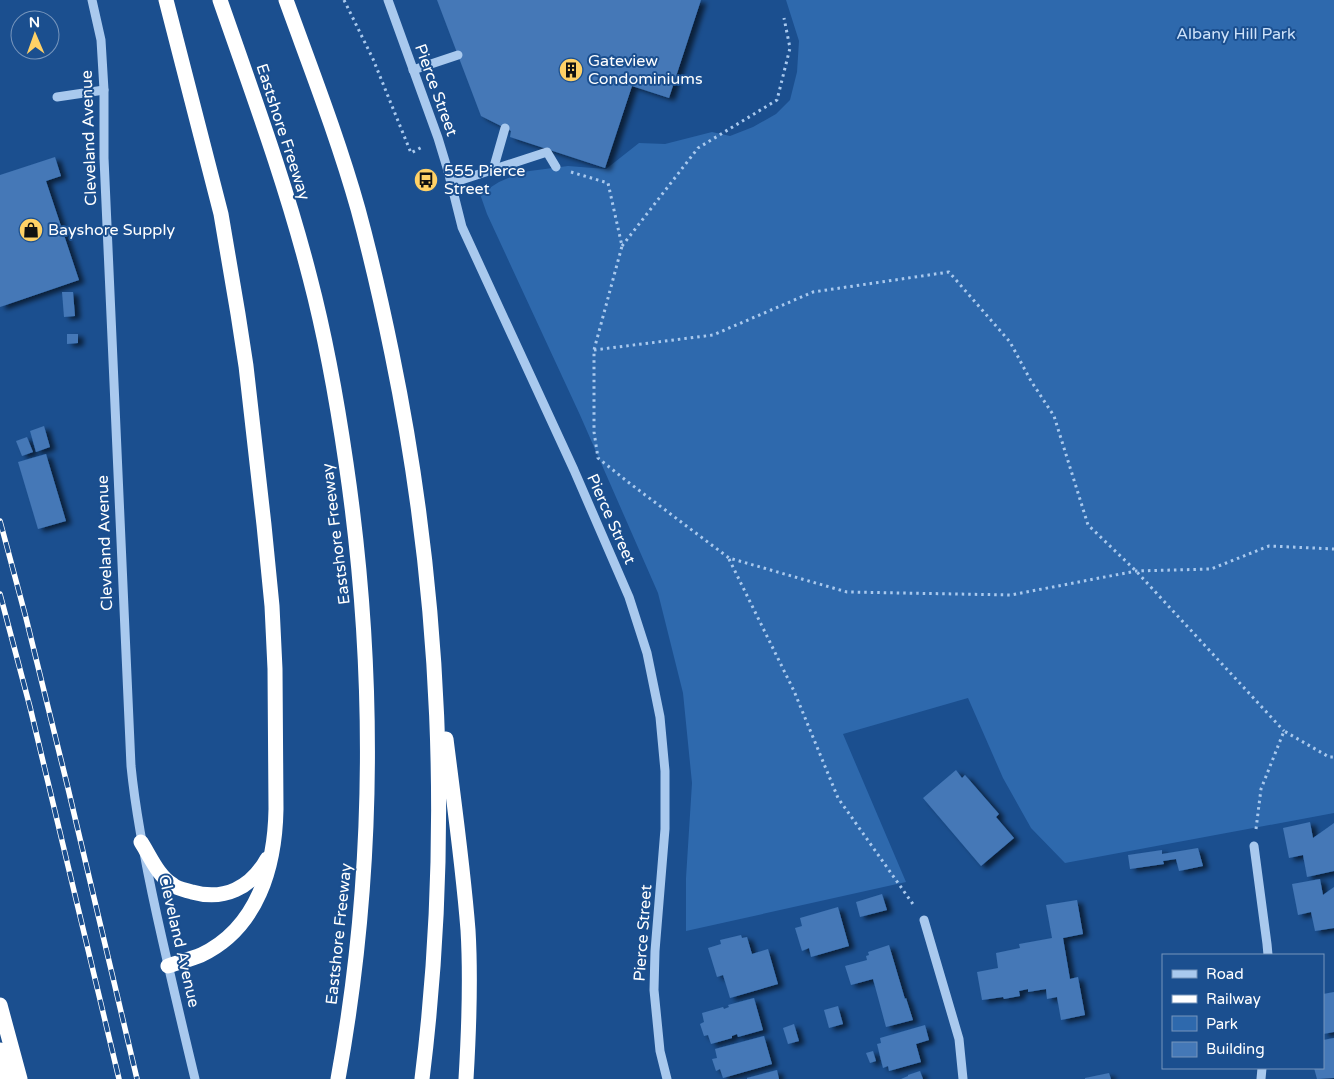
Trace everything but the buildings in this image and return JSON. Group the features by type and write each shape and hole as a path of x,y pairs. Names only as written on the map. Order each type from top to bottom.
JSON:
{"highway":[{"path":"166,0 221,214 236,296 264,525 274,637 276,704 276,826 272,857 267,874 254,905 246,918 223,941 201,955 168,966"},
{"name":"Eastshore Freeway","path":"220,0 280,174 310,279 334,389 357,545 365,667 366,828 357,949 338,1079"},
{"path":"286,0 358,208 385,321 406,430 420,523 434,655 437,711 438,824 435,934 422,1079"},
{"path":"428,597 468,929 470,975 466,1079"},
{"path":"141,842 157,868 173,885 199,894 212,895 225,893 250,881 260,870 267,858 276,826"},
{"path":"0,1005 20,1079"},
{"path":"0,1050 6,1079"}],"street":[{"name":"Cleveland Avenue","path":"92,0 100,40 104,90 104,158 128,723 134,804 168,966 195,1079"},
{"name":"Pierce Street","path":"388,0 438,138 452,184 462,227 574,470 629,597 647,653 660,718 665,771 665,829 655,952 654,990 660,1051 667,1079"},
{"path":"413,70 458,55"},
{"path":"56,97 104,90"},
{"path":"493,170 505,128"},
{"path":"452,184 547,152 556,167"},
{"path":"1254,846 1268,954"},
{"path":"924,920 959,1039 963,1079"}],"path":[{"path":"344,0 372,59 411,153 438,138"},
{"path":"784,18 790,48 777,100 698,148 622,246 594,350 594,432 598,458 729,558 847,592 1011,595 1136,571 1211,569 1269,546 1334,549"},
{"path":"556,167 608,184 622,246"},
{"path":"594,350 713,335 813,292 949,272 1010,342 1031,381 1054,416 1088,526 1136,571 1284,731 1329,757 1334,757"},
{"path":"729,558 794,691 838,798 924,920"},
{"path":"1254,846 1261,789 1284,731"}],"green space":[{"name":"Albany Hill Park","path":"786,0 1334,0 1334,813 1065,863 1031,828 1003,778 968,698 843,734 906,882 686,931 686,878 692,783 683,693 658,593 580,415 487,214 480,194 499,182 522,172 568,166 606,169 639,143 665,144 712,132 730,136 753,127 776,114 790,100 797,72 799,41"}],"railway":[{"path":"0,521 67,784 137,1079"},
{"path":"0,594 30,707 119,1079"}],"place":[{"name":"Gateview Condominiums","path":"571,70"},
{"name":"555 Pierce Street","path":"426,180"},
{"name":"Bayshore Supply","path":"31,230"}]}
